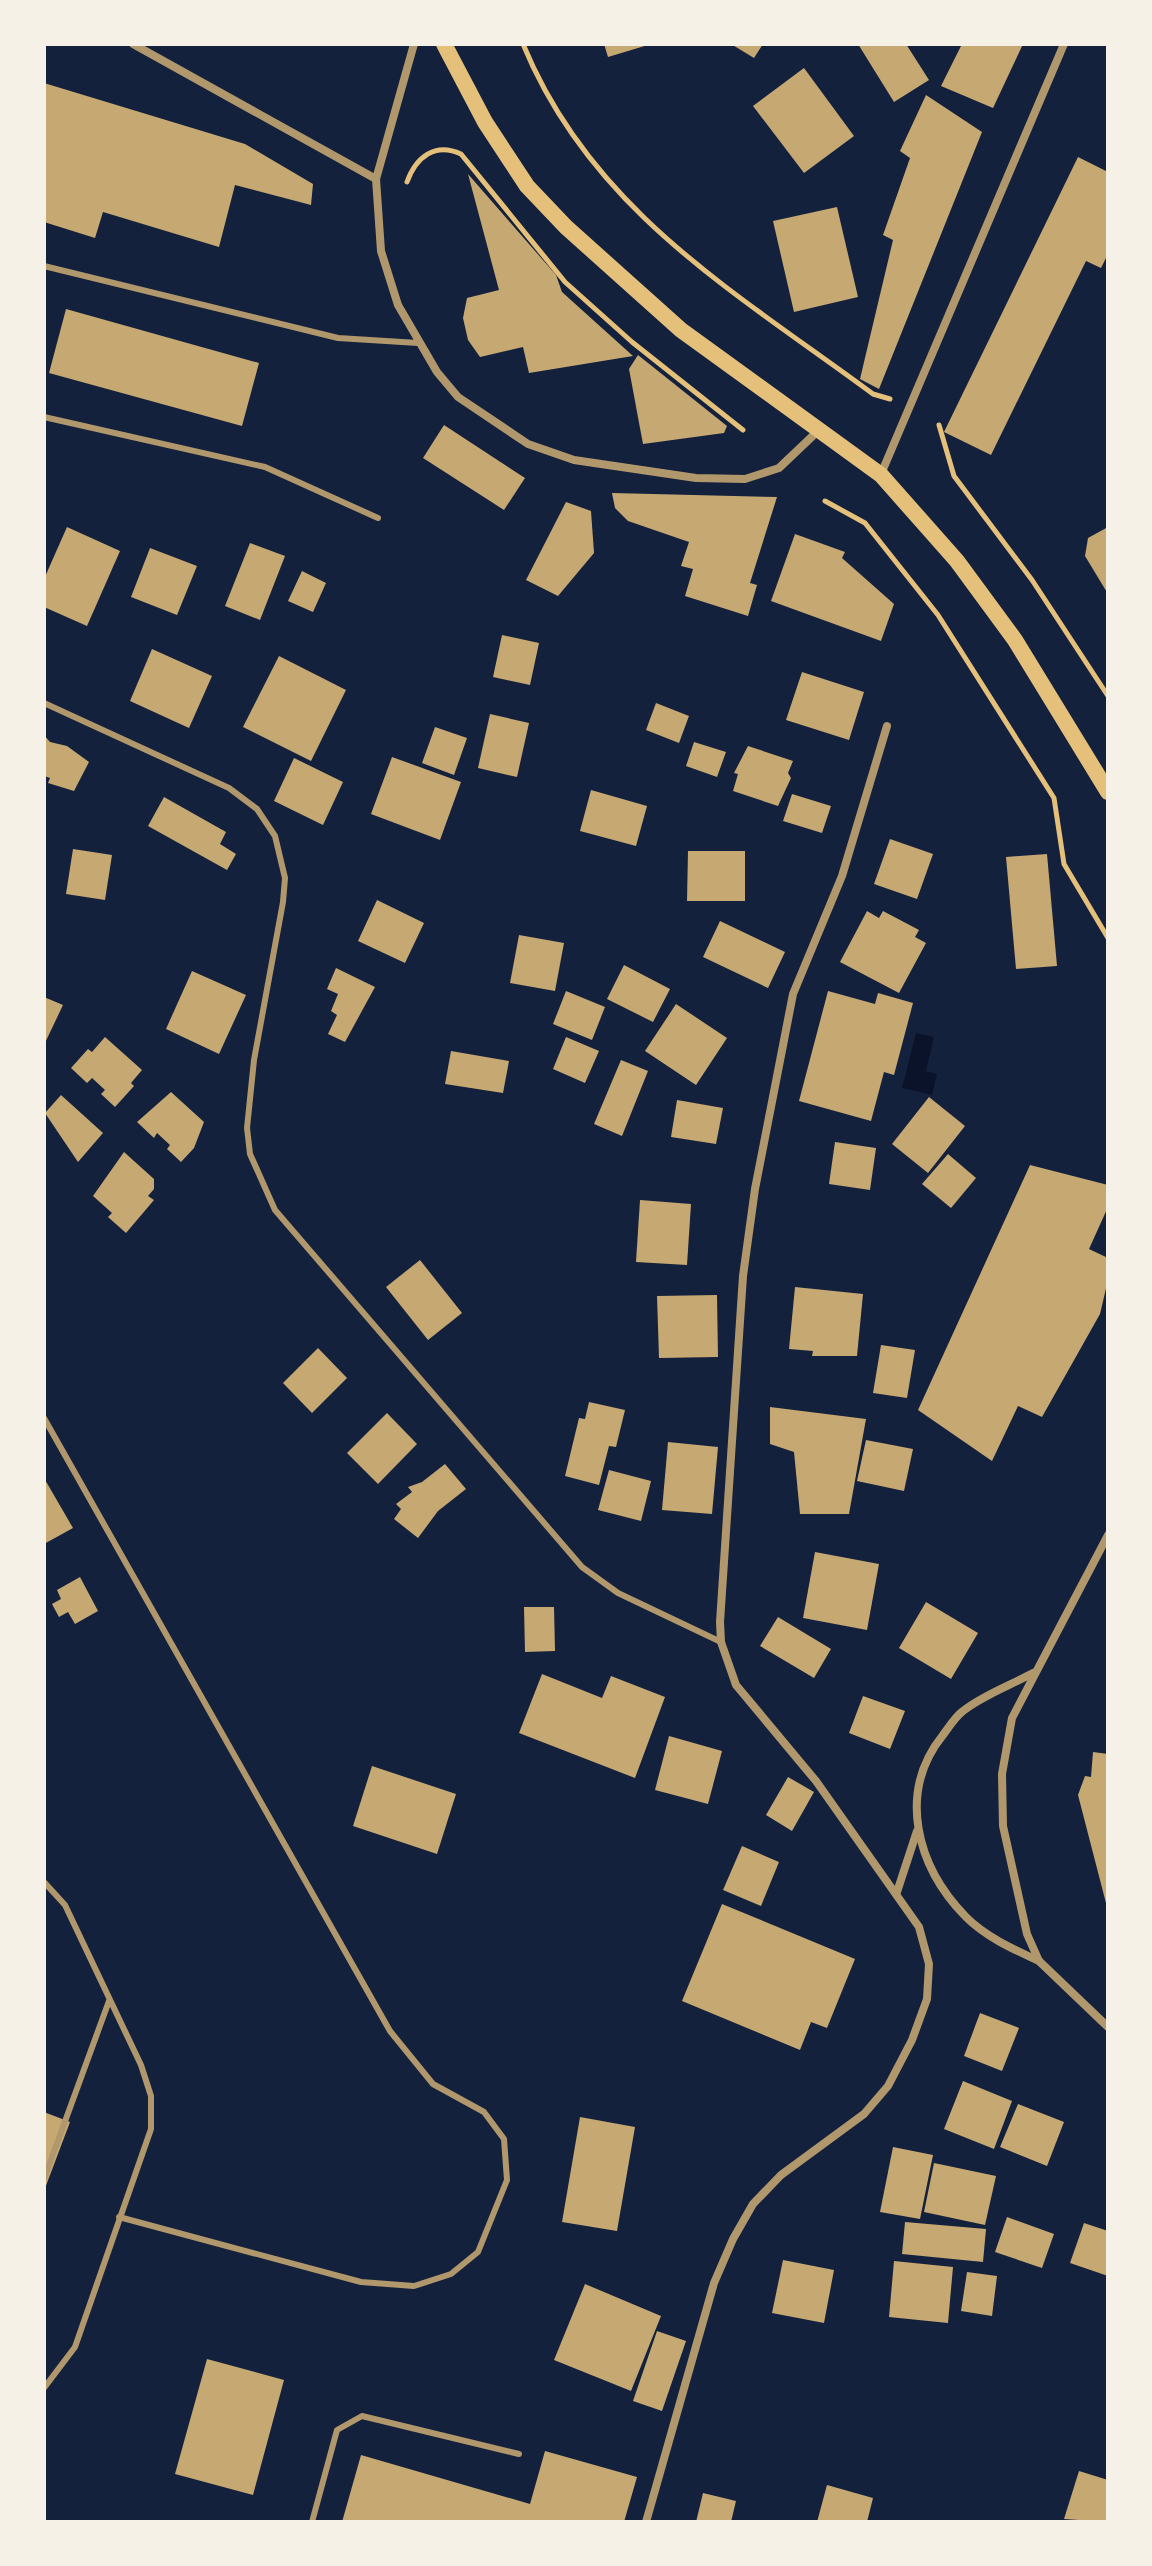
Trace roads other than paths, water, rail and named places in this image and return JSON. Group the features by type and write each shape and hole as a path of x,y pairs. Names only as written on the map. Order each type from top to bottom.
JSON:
{"main road":[{"path":"444,44 493,135 527,186 556,217 681,330 881,475 957,561 1015,640 1108,792"}],"street":[{"path":"133,44 376,179"},
{"path":"414,44 376,179 381,251 398,305 418,343 458,397 528,444 574,460 634,472 745,479 779,468 820,429"},
{"path":"881,475 1064,44"},
{"path":"646,2522 714,2283 733,2239 753,2204 781,2175 864,2114 888,2086 912,2040 927,1999 929,1964 919,1927 816,1781 736,1685 721,1642 743,1276 755,1189 793,994 842,876 887,726"},
{"path":"1039,1961 1020,1911 1003,1826 1002,1774 1012,1718 1108,1535"},
{"path":"897,1892 917,1831 916,1789 925,1756 962,1711 1034,1673"},
{"path":"917,1831 937,1879 966,1917 1001,1944 1039,1961 1108,2027"}],"lane":[{"path":"44,266 338,338 418,343"},
{"path":"44,417 265,467 378,518"},
{"path":"44,703 229,788 257,809 275,836 285,878 254,1060 247,1128 250,1154 275,1210 582,1567 618,1593 721,1642"},
{"path":"44,1418 390,2031 433,2084 484,2112 504,2139 507,2180 478,2252 451,2274 414,2286 361,2282 119,2217"},
{"path":"44,1882 65,1905 141,2065 151,2096 151,2129 75,2347 44,2388"},
{"path":"44,2179 109,2001"},
{"path":"312,2522 337,2430 362,2416 519,2454"}],"water":[{"path":"916,1033 934,1037 926,1071 937,1074 932,1095 902,1088"}]}
